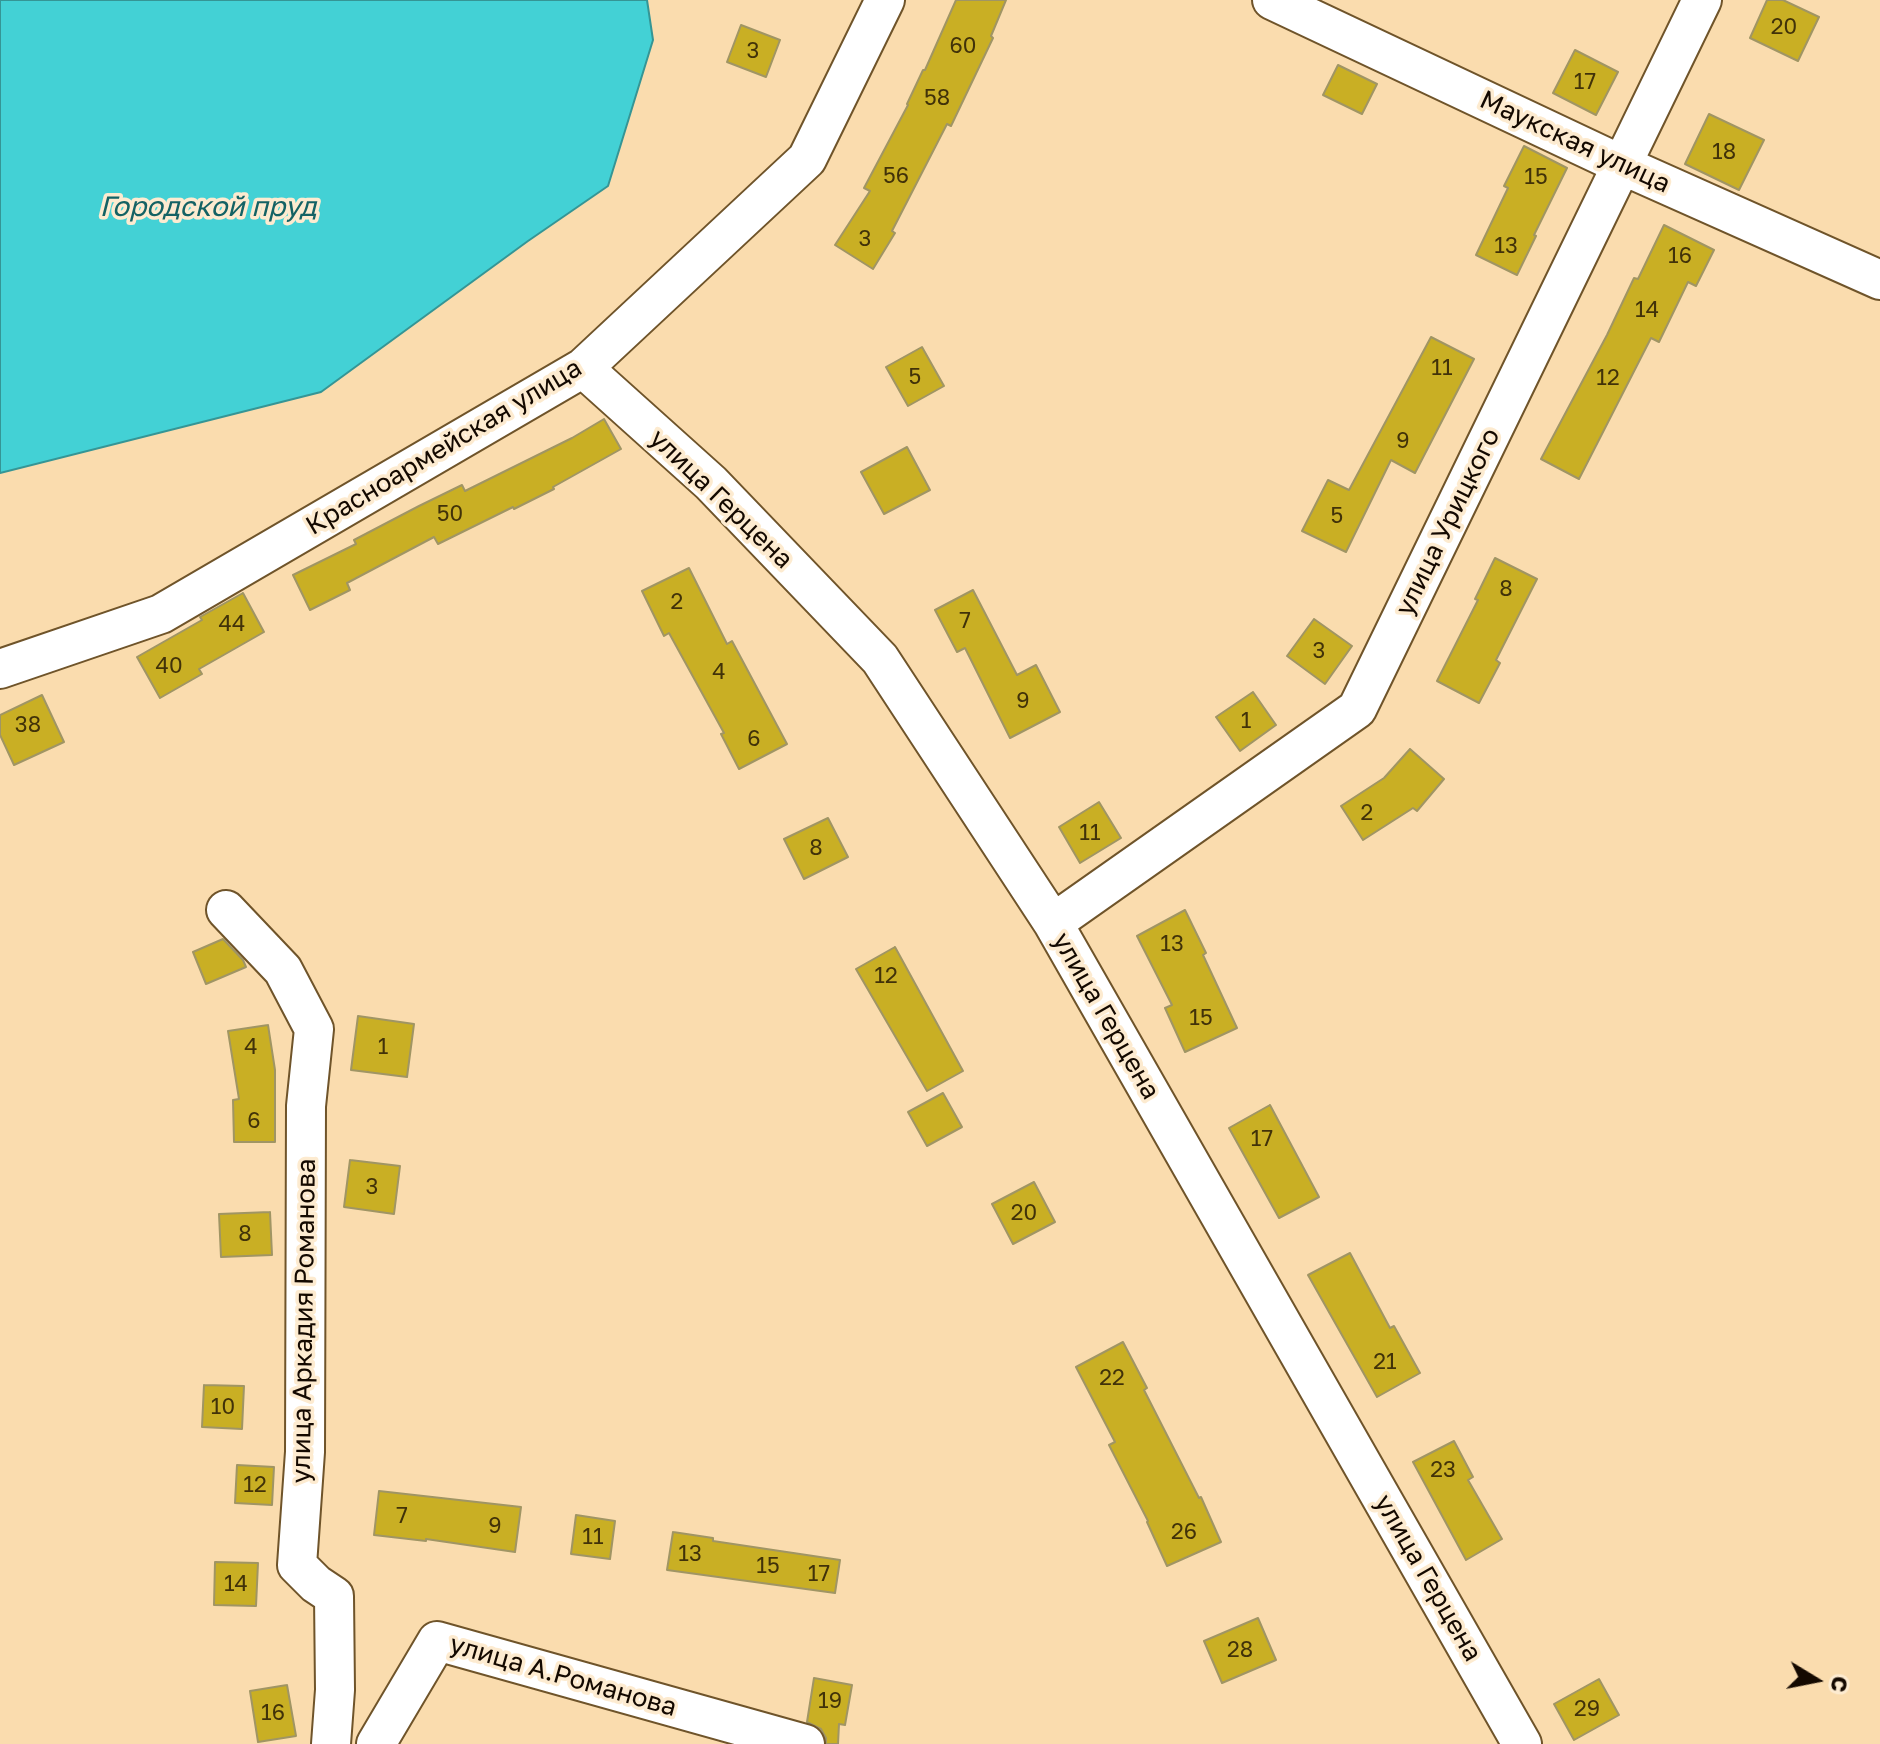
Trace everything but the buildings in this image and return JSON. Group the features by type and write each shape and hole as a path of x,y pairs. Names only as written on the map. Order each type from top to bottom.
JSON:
{"street":[{"name":"Красноармейская улица","path":"0,669 161,614 583,368 807,159 885,0"},
{"name":"Маукская улица","path":"1272,0 1622,165 1880,280"},
{"name":"улица Урицкого","path":"1053,923 1357,709 1702,0"},
{"name":"улица Герцена","path":"583,368 711,483 880,659 1053,923 1522,1744"},
{"name":"улица Аркадия Романова","path":"226,910 283,970 314,1029 306,1106 305,1452 297,1565 334,1596 335,1690 331,1744"},
{"name":"улица А.Романова","path":"376,1744 437,1641 805,1744"}],"water":[{"name":"Городской пруд","path":"0,0 647,0 653,40 608,186 321,392 0,473"}]}
